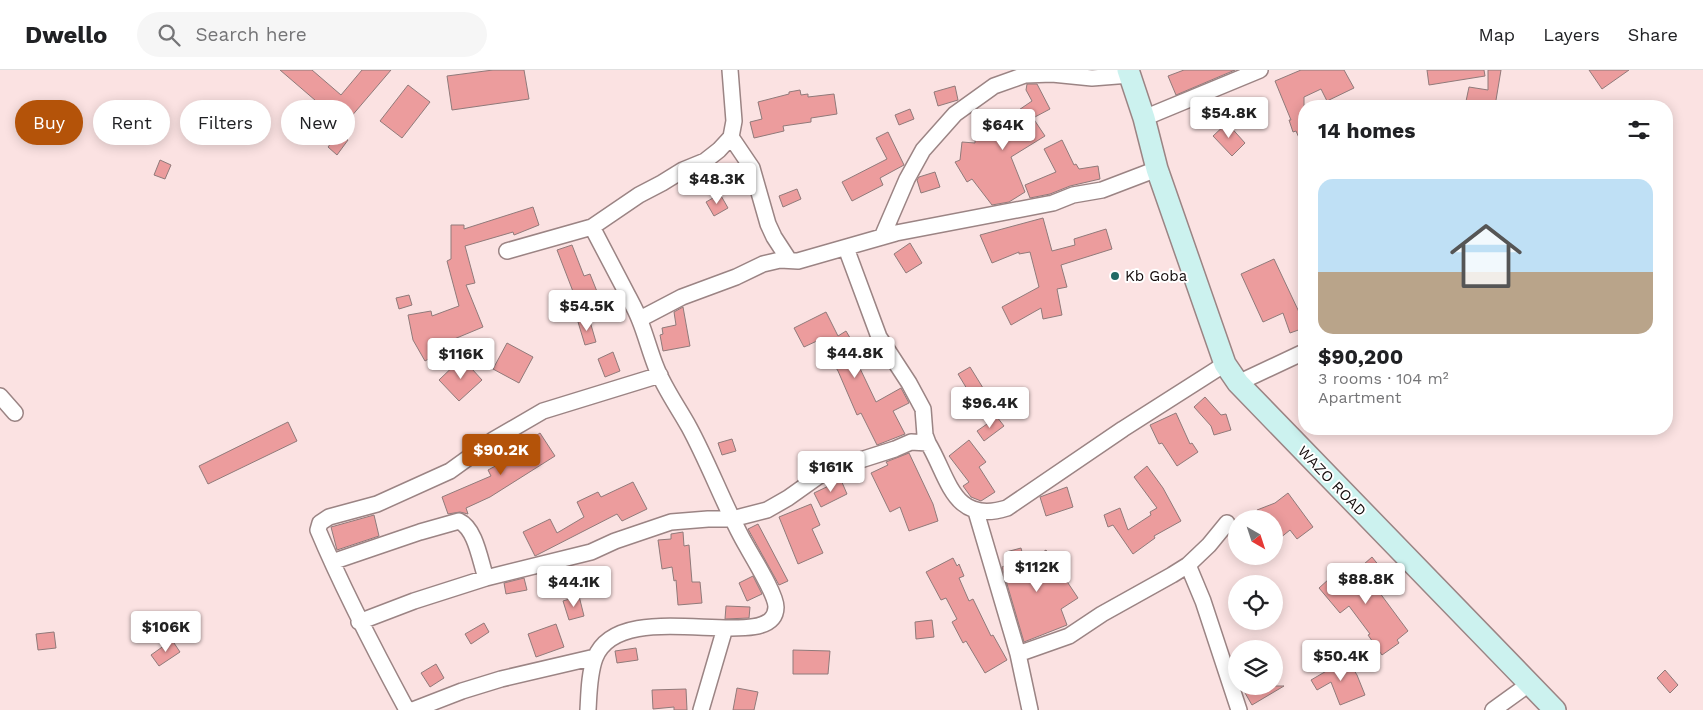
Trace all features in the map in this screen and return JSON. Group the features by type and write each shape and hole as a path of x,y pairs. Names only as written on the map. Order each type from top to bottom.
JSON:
{"main road":[{"name":"WAZO ROAD","path":"1129,73 1144,118 1157,169 1226,364 1238,383 1554,710"}],"street":[{"path":"507,251 592,227 639,194 705,160 719,150 730,137 734,121 730,70"},
{"path":"1144,118 1260,70"},
{"path":"882,237 907,178 923,150 955,114 994,86 1025,75 1052,74 1092,78 1129,73"},
{"path":"730,137 752,168 768,224 789,260"},
{"path":"640,320 682,297 736,277 763,264 780,260 798,261 896,233 1053,203 1073,195 1102,190 1157,169"},
{"path":"588,710 589,688 595,657 604,645 616,635 645,626 698,626 748,629 762,626 771,620 776,606 771,591 732,519 688,426 660,375 640,320 592,227"},
{"path":"846,248 879,337 909,383 923,409 925,435 951,491 959,501 970,508 982,512 995,512 1007,508 1123,429 1226,364"},
{"path":"1238,383 1298,355"},
{"path":"407,710 360,622 332,562 318,530 320,523 329,517 378,504 450,471 493,440 543,411 660,375"},
{"path":"0,396 15,413"},
{"path":"360,622 414,601 486,578 591,552 615,541 671,522 732,519 767,510 788,498 826,471 896,449 911,442 928,443"},
{"path":"982,512 977,515 1018,654 1030,710"},
{"path":"332,562 420,532 459,521 466,524 472,534 486,578"},
{"path":"1018,654 1069,636 1102,614 1188,565 1209,545 1227,523"},
{"path":"1188,565 1204,601 1239,710"},
{"path":"700,710 725,628"},
{"path":"413,710 462,691 501,679 595,657"},
{"path":"1493,710 1529,684"}],"building":[{"path":"280,70 312,70 341,95 362,70 391,70 355,112 355,100 315,100"},
{"path":"493,70 524,70 529,99 452,110 447,76"},
{"path":"1184,70 1235,70 1176,95 1168,76"},
{"path":"1301,70 1344,70 1354,88 1329,100 1326,100 1321,89 1304,97 1304,100 1298,100 1298,136 1296,131 1293,132 1289,120 1291,120 1275,81"},
{"path":"1427,70 1484,70 1485,76 1429,85"},
{"path":"1488,70 1501,70 1496,100 1466,100 1469,87 1488,90"},
{"path":"1589,70 1629,70 1602,89"},
{"path":"1027,84 1037,84 1050,109 1033,118 1045,136 1011,157 1025,192 1009,202 992,205 972,179 967,182 955,162 960,160 962,142 975,143 975,135 985,134 984,125 1014,122 1010,116 1032,101 1026,90"},
{"path":"408,85 430,102 402,138 380,121"},
{"path":"955,86 958,100 938,106 934,92"},
{"path":"800,90 801,95 808,94 808,97 834,94 837,114 811,118 811,122 783,126 784,131 754,138 750,122 762,119 758,102"},
{"path":"910,109 914,119 899,125 895,115"},
{"path":"1227,123 1245,143 1232,156 1213,136"},
{"path":"888,132 904,165 880,178 883,185 852,201 842,182 887,159 876,138"},
{"path":"1062,140 1074,165 1076,164 1079,169 1098,166 1100,179 1030,198 1025,185 1056,172 1044,149"},
{"path":"330,145 344,145 337,155 328,147"},
{"path":"160,160 171,165 165,179 154,175"},
{"path":"935,172 940,187 921,193 917,180 919,177"},
{"path":"797,189 801,199 783,207 779,196"},
{"path":"720,194 728,208 714,216 706,202"},
{"path":"533,207 539,225 514,235 513,232 465,246 475,283 466,285 483,327 447,342 451,346 425,361 413,340 408,315 431,311 432,316 459,306 447,261 451,259 451,225 464,225 464,229"},
{"path":"1043,218 1052,251 1075,245 1074,239 1106,229 1112,249 1061,265 1067,287 1057,289 1062,315 1043,319 1041,308 1011,325 1002,307 1039,287 1030,252 1019,254 1019,252 992,263 980,235"},
{"path":"910,243 922,263 906,273 894,254"},
{"path":"572,245 584,276 590,274 600,299 579,307 557,250"},
{"path":"1274,259 1298,310 1298,330 1290,333 1283,313 1263,322 1241,274"},
{"path":"409,295 412,305 399,309 396,298"},
{"path":"683,307 690,346 663,351 660,335 663,334 662,328 676,325 674,312"},
{"path":"826,312 838,336 846,331 860,355 855,358 876,402 901,388 909,403 893,411 905,434 877,445 861,413 857,415 838,371 819,340 804,347 794,328"},
{"path":"589,318 596,342 585,345 578,322"},
{"path":"507,343 533,357 519,383 493,369"},
{"path":"613,352 620,371 605,377 598,359"},
{"path":"462,358 482,380 459,401 439,380"},
{"path":"970,367 988,396 976,404 958,374"},
{"path":"1205,397 1221,415 1226,414 1231,430 1214,435 1211,426 1194,407"},
{"path":"1176,413 1190,444 1192,443 1198,452 1177,466 1162,443 1159,444 1150,425"},
{"path":"997,417 1004,426 984,441 977,431"},
{"path":"288,422 297,441 208,484 199,466"},
{"path":"540,433 555,456 490,497 466,508 468,514 460,512 448,514 442,497 491,476 488,470 514,456 512,452"},
{"path":"732,439 736,451 722,455 718,443"},
{"path":"969,440 986,462 979,467 995,492 981,501 971,497 963,486 969,482 949,456"},
{"path":"909,453 933,504 938,521 909,531 900,507 890,512 871,473 888,465 886,462"},
{"path":"1147,466 1163,488 1181,521 1154,536 1155,538 1133,554 1113,525 1108,527 1104,515 1120,508 1128,530 1151,515 1150,512 1157,508 1134,477"},
{"path":"841,480 847,494 821,507 814,493"},
{"path":"633,482 647,509 622,521 617,514 535,556 523,532 550,519 557,533 584,517 577,502 598,492 601,497"},
{"path":"1067,487 1073,507 1046,516 1040,497"},
{"path":"1288,493 1313,527 1297,539 1290,530 1283,536 1283,510 1257,510 1275,503"},
{"path":"811,504 820,525 812,529 823,553 798,564 779,517"},
{"path":"374,515 379,536 337,550 331,527"},
{"path":"758,524 788,581 779,585 748,529"},
{"path":"683,532 684,546 689,545 692,582 700,582 702,603 678,605 676,580 674,581 672,567 662,569 658,540 671,539 671,534"},
{"path":"1021,548 1025,564 1046,550 1078,598 1061,609 1067,625 1024,642 1002,567 1009,564 1006,552"},
{"path":"1372,557 1380,567 1368,577 1408,631 1397,640 1399,643 1382,655 1368,635 1370,634 1349,606 1340,613 1319,588 1339,570 1347,579"},
{"path":"953,558 957,566 959,564 964,576 959,578 969,601 973,599 991,636 993,635 1007,660 985,673 966,641 963,643 952,622 957,619 946,598 941,600 926,572"},
{"path":"753,576 762,594 747,601 739,583"},
{"path":"524,578 527,590 506,594 504,583"},
{"path":"579,596 584,616 569,620 563,601"},
{"path":"726,606 750,607 749,618 725,619"},
{"path":"932,620 934,637 916,639 915,622"},
{"path":"484,623 489,632 471,644 465,634"},
{"path":"556,624 564,647 536,657 528,634"},
{"path":"54,632 56,648 38,650 36,634"},
{"path":"172,640 180,652 159,666 151,655"},
{"path":"636,648 638,660 617,663 615,651"},
{"path":"793,650 830,651 828,674 793,674"},
{"path":"1347,659 1357,675 1365,695 1340,705 1331,682 1317,690 1311,680"},
{"path":"436,664 444,678 430,687 421,673"},
{"path":"1665,670 1678,685 1670,693 1657,678"},
{"path":"737,688 758,692 754,710 733,710"},
{"path":"686,689 687,710 674,710 674,707 653,709 652,690"},
{"path":"1246,695 1269,695 1252,705"}],"place":[{"name":"Kb Goba","path":"1115,276"}]}
